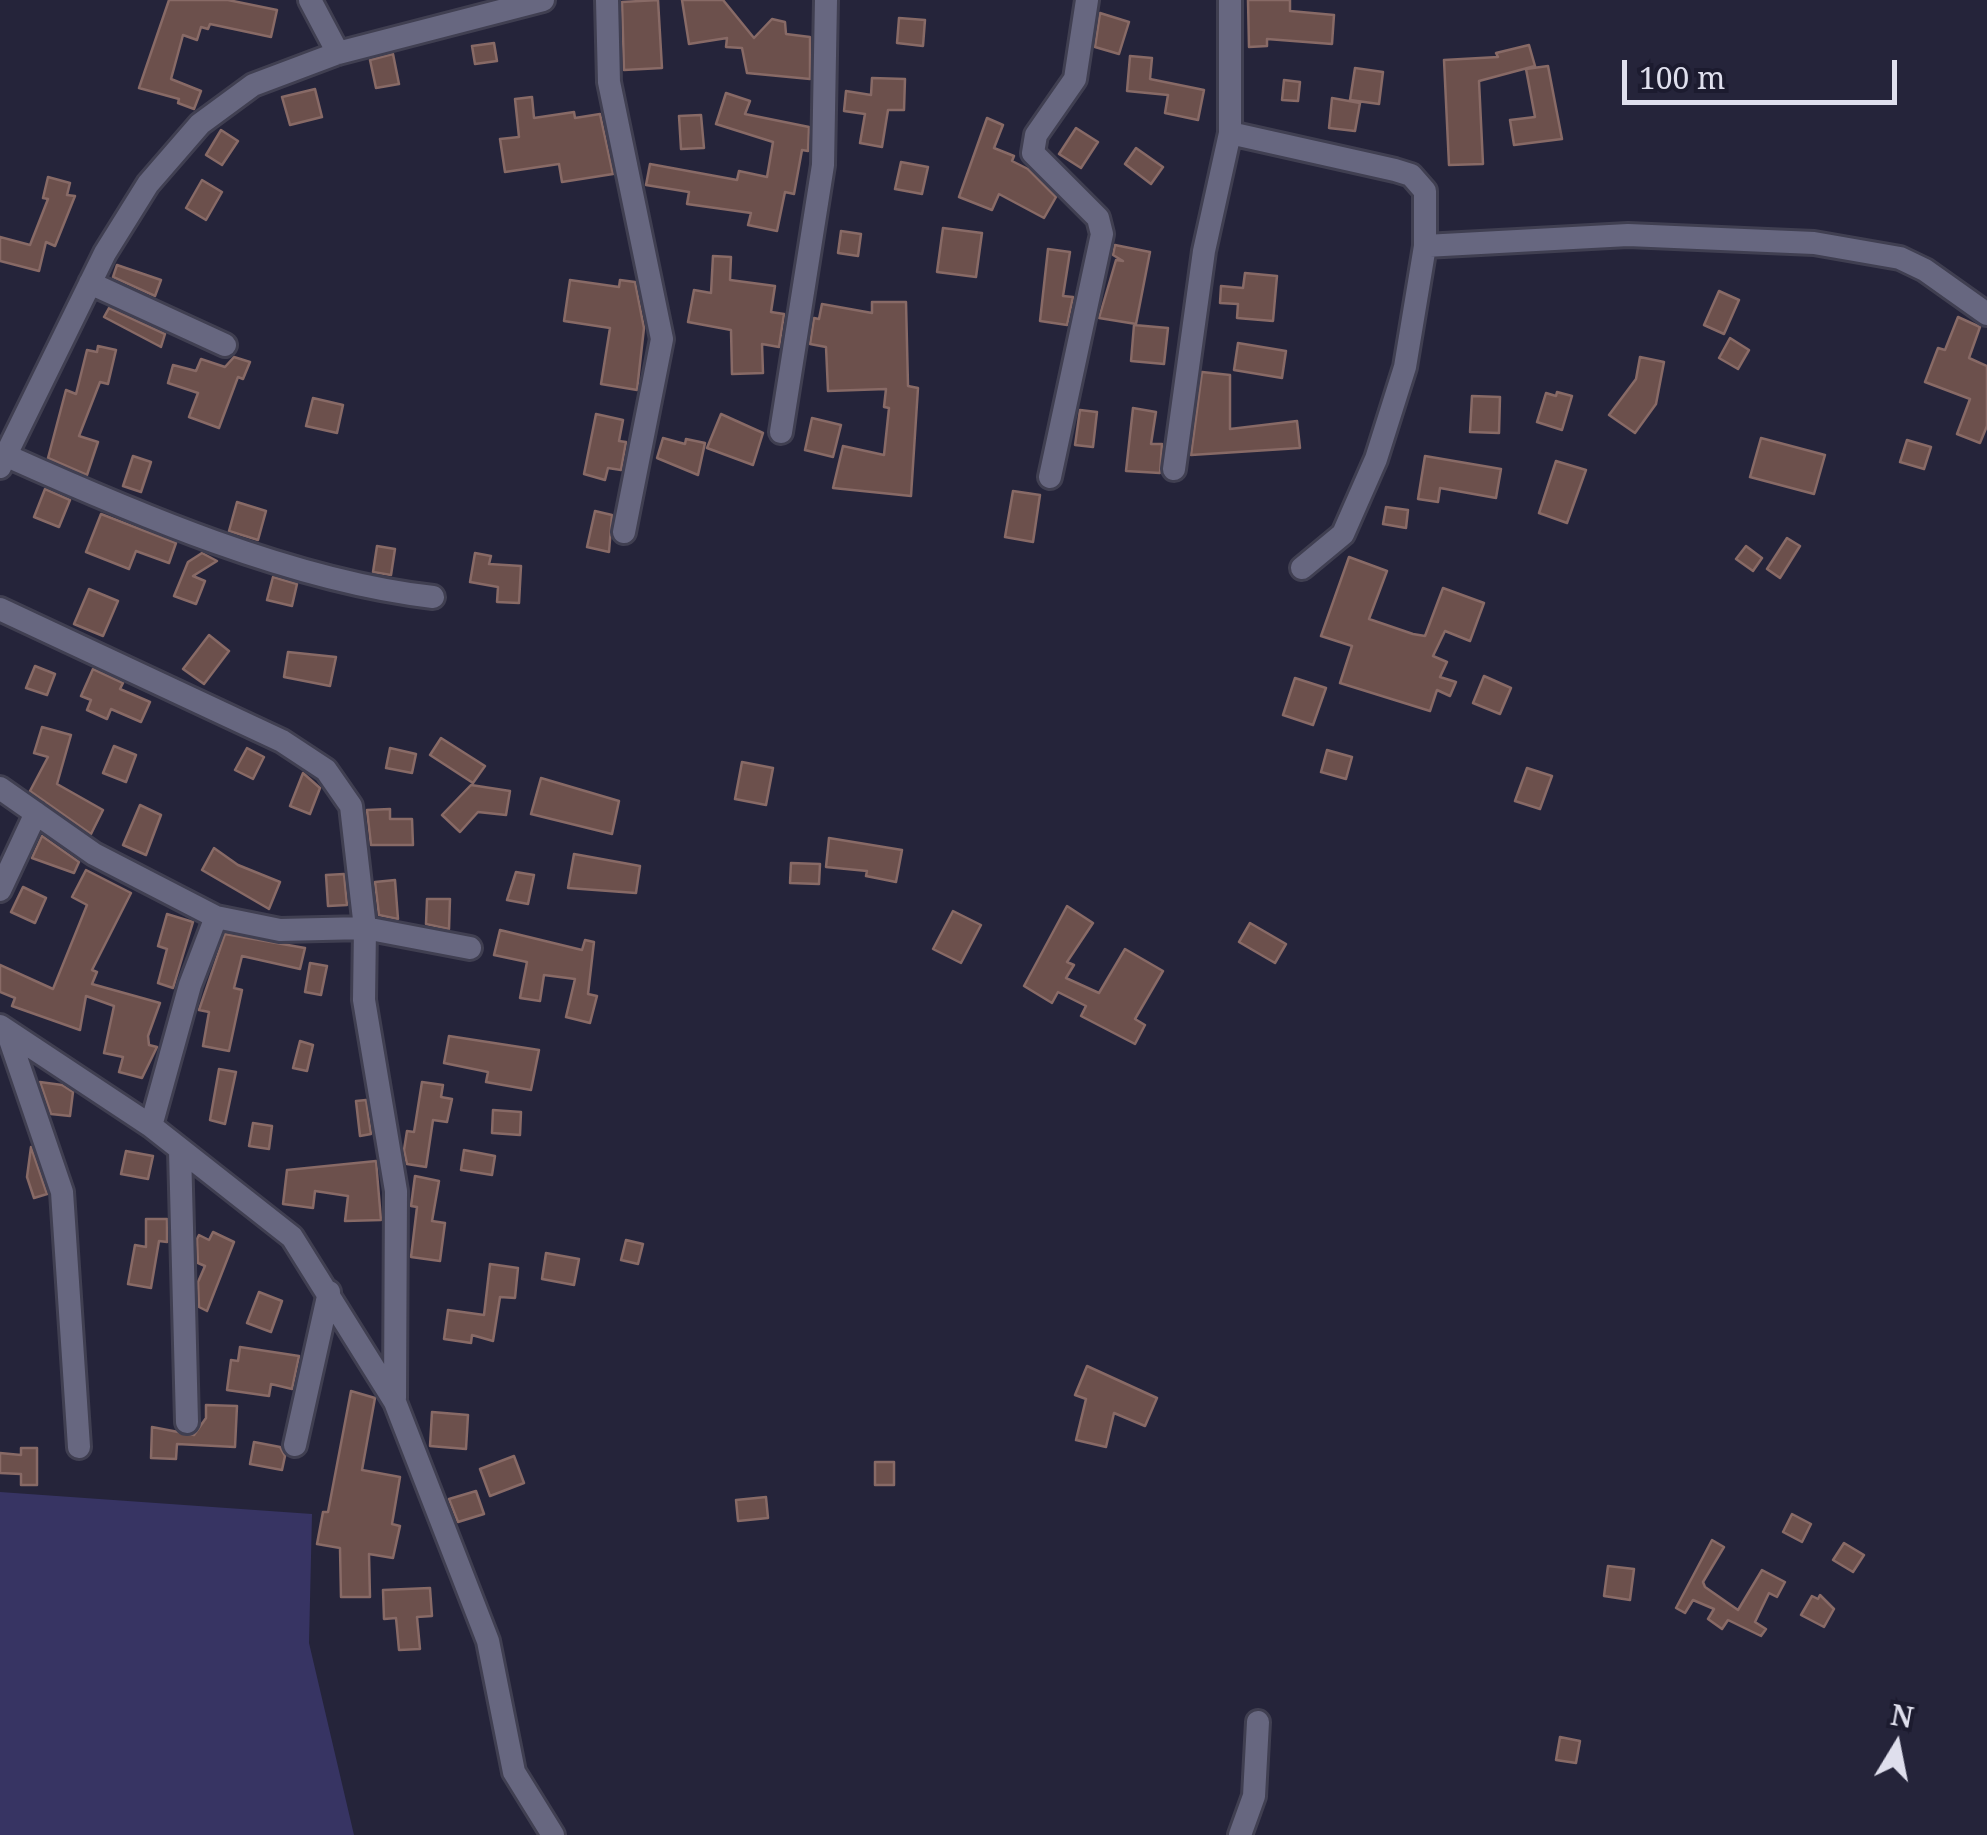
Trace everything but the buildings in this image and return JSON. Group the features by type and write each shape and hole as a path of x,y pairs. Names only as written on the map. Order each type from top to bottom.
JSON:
{"street":[{"path":"310,0 338,53"},
{"path":"433,597 382,591 142,516 2,461 7,428 148,184 200,124 253,84 338,53 543,0"},
{"path":"607,0 608,82 662,339 624,532"},
{"path":"781,432 823,164 826,0"},
{"path":"1050,478 1102,234 1098,218 1033,153 1036,135 1075,79 1087,0"},
{"path":"1174,470 1204,251 1230,132 1230,0"},
{"path":"1230,132 1411,176 1425,192 1425,246 1405,367 1376,458 1343,534 1302,568"},
{"path":"1425,246 1628,235 1814,243 1900,258 1987,314"},
{"path":"90,283 225,346"},
{"path":"0,608 282,741 326,770 351,806 366,928 364,1000 396,1191 395,1402"},
{"path":"0,788 94,854 216,917 280,930 366,928 470,948"},
{"path":"0,890 36,813"},
{"path":"151,1126 190,986 216,917"},
{"path":"3,1029 151,1126 292,1236 395,1402 488,1641 514,1772 553,1835"},
{"path":"3,1029 62,1192 79,1447"},
{"path":"180,1150 187,1422"},
{"path":"295,1445 329,1292"},
{"path":"1240,1835 1254,1796 1258,1722"}],"shaded area":[{"path":"0,1492 312,1514 309,1643 354,1835 0,1835"}]}
